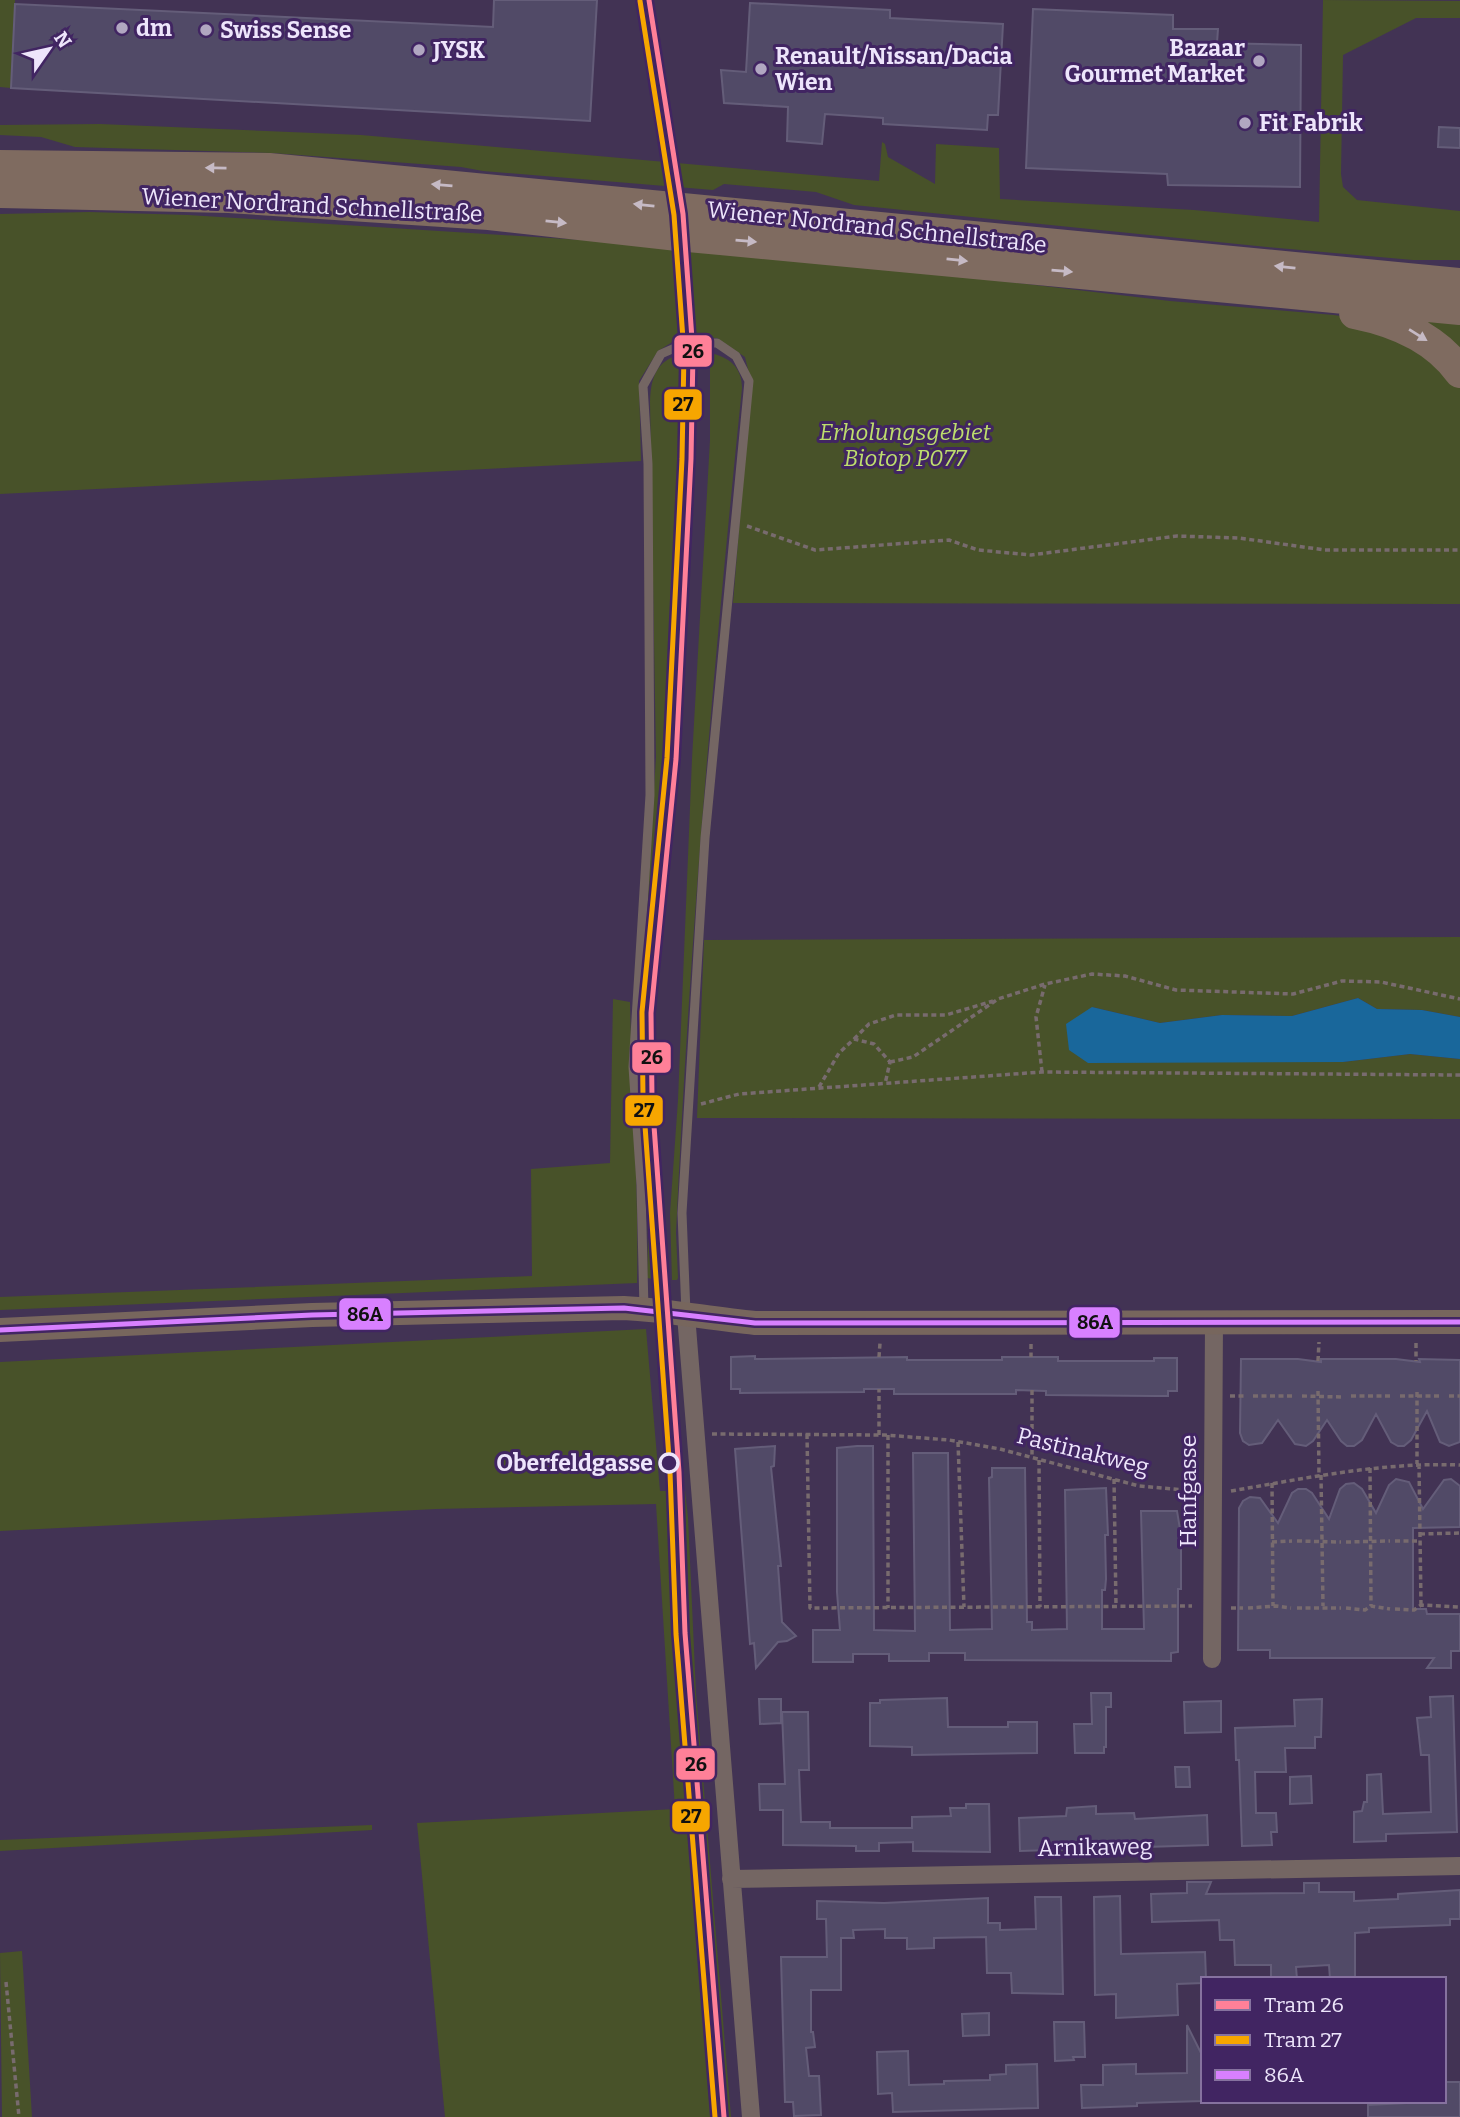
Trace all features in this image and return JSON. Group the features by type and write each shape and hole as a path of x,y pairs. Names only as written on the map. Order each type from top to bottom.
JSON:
{"highway":[{"name":"Wiener Nordrand Schnellstraße","path":"0,163 269,169 1344,285 1460,309"},
{"name":"Wiener Nordrand Schnellstraße","path":"0,192 229,197 489,214 678,235 1344,285 1460,284"},
{"path":"0,207 72,194"},
{"path":"1460,266 1383,262 1344,285 1354,313 1409,329 1454,363 1460,372"}],"street":[{"path":"0,1330 312,1315 644,1309 755,1323 1460,1322"},
{"path":"686,1315 751,2117"},
{"name":"Hanfgasse","path":"1212,1659 1214,1323"},
{"name":"Arnikaweg","path":"731,1879 1460,1866"}],"lane":[{"path":"644,1309 641,1185 633,1067 650,795 648,464 643,386 661,354 686,343 717,343 736,356 749,381 705,838 682,1213 686,1315"}],"path":[{"path":"735,520 816,550 948,540 978,550 1031,555 1177,536 1239,538 1325,550 1460,550"},
{"path":"818,1088 839,1053 869,1024 896,1015 946,1015 1045,984 1093,974 1125,976 1175,990 1293,994 1342,981 1381,982 1460,999"},
{"path":"1042,1072 1036,1017 1045,984"},
{"path":"890,1062 913,1057 998,999"},
{"path":"854,1039 874,1044 890,1062"},
{"path":"885,1084 890,1062"},
{"path":"688,1108 739,1094 1042,1072 1460,1075"},
{"path":"879,1357 880,1340"},
{"path":"1031,1342 1031,1357"},
{"path":"1318,1361 1319,1342"},
{"path":"1416,1343 1416,1361"},
{"path":"878,1435 879,1389"},
{"path":"1032,1390 1032,1458"},
{"path":"1318,1394 1322,1606"},
{"path":"1417,1394 1421,1605"},
{"path":"1253,1396 1293,1396"},
{"path":"1302,1396 1342,1396"},
{"path":"1351,1396 1391,1396"},
{"path":"1400,1396 1441,1396"},
{"path":"1449,1396 1460,1396"},
{"name":"Pastinakweg","path":"696,1433 888,1435 958,1442 1139,1486 1212,1492 1370,1468 1418,1464 1460,1465"},
{"path":"807,1434 810,1608 1192,1606"},
{"path":"888,1435 888,1608"},
{"path":"958,1442 964,1608"},
{"path":"1039,1460 1040,1607"},
{"path":"1370,1468 1371,1606"},
{"path":"1114,1479 1116,1606"},
{"path":"1272,1483 1273,1606"},
{"path":"1420,1534 1460,1533"},
{"path":"1272,1542 1390,1541"},
{"path":"1395,1541 1420,1541"},
{"path":"1227,1608 1273,1606 1316,1609 1322,1606 1365,1610 1371,1606 1414,1610 1421,1605 1460,1607"},
{"path":"6,1982 19,2117"}],"green space":[{"path":"0,0 15,0 11,88 0,87"},
{"path":"1323,0 1460,1 1460,18 1416,18 1343,55 1341,174 1343,187 1357,200 1460,211 1460,260 1413,260 1278,248 854,205 816,192 724,184 713,190 272,153 75,147 41,137 0,135 0,125 100,124 361,135 879,181 882,142 888,157 935,184 936,144 999,148 1000,199 1194,210 1319,222"},
{"name":"Erholungsgebiet Biotop P077","path":"89,212 188,215 644,244 1360,319 1400,332 1460,383 1460,604 733,603 751,382 745,357 717,338 677,339 658,351 639,381 641,461 0,494 0,214"},
{"path":"1416,319 1460,323 1460,359"},
{"path":"687,353 670,755 650,944 645,1024 648,1147 655,1232 653,1279 647,1278 648,1237 638,1047 656,757 650,402 652,383 658,369 669,359"},
{"path":"710,353 733,364 740,374 742,388 703,810 681,1127 676,1233 678,1278 672,1280 670,1213 678,1100 692,759 710,440"},
{"path":"1460,937 1460,1017 1422,1010 1377,1009 1358,998 1292,1016 1222,1015 1160,1023 1092,1007 1189,1062 1343,1062 1410,1054 1460,1059 1460,1119 697,1118 704,940"},
{"path":"613,999 630,1002 637,1283 0,1310 0,1297 532,1276 531,1169 610,1163"},
{"path":"646,1329 660,1491 685,1491 688,1517 696,1693 731,2117 445,2117 417,1823 675,1809 656,1504 436,1509 0,1531 0,1362"},
{"path":"372,1825 372,1830 0,1851 0,1840"},
{"path":"22,1951 32,2117 2,2117 0,1953"}],"water":[{"path":"1358,998 1377,1009 1422,1010 1460,1017 1460,1059 1410,1054 1343,1062 1088,1063 1069,1050 1066,1024 1092,1007 1160,1023 1222,1015 1292,1016"}],"building":[{"path":"494,0 597,0 590,121 11,88 15,4 493,27"},
{"path":"750,3 890,10 890,18 1003,24 998,115 988,115 987,130 883,124 883,118 825,114 822,144 787,141 788,107 724,103 721,70 746,72"},
{"path":"1033,9 1173,15 1173,29 1218,29 1217,43 1301,45 1300,187 1168,185 1167,174 1026,168"},
{"path":"1439,127 1460,128 1460,148 1438,147"},
{"path":"755,1356 755,1359 907,1357 907,1360 1058,1357 1058,1361 1154,1361 1154,1358 1177,1358 1177,1391 1168,1391 1168,1396 1154,1396 1046,1395 1046,1391 1016,1390 1016,1394 894,1394 894,1389 864,1389 864,1392 740,1393 740,1389 731,1389 731,1357"},
{"path":"1241,1359 1298,1359 1321,1362 1321,1359 1396,1359 1420,1362 1419,1359 1460,1360 1460,1442 1449,1446 1440,1442 1427,1411 1411,1440 1404,1446 1391,1442 1376,1414 1362,1440 1354,1446 1347,1446 1341,1441 1327,1420 1313,1441 1306,1446 1295,1444 1278,1420 1262,1443 1249,1445 1243,1441 1240,1433"},
{"path":"775,1446 774,1466 771,1467 781,1566 778,1566 782,1622 796,1636 778,1642 756,1668 754,1643 750,1644 735,1449"},
{"path":"873,1446 874,1630 915,1631 913,1453 948,1453 950,1630 992,1629 989,1478 992,1477 992,1468 1025,1468 1027,1622 1032,1622 1032,1630 1067,1629 1065,1490 1106,1488 1108,1535 1105,1535 1106,1579 1105,1590 1102,1590 1102,1629 1144,1629 1141,1511 1177,1511 1181,1535 1178,1652 1171,1653 1171,1661 965,1660 965,1653 929,1653 929,1661 889,1661 889,1654 853,1654 853,1662 813,1662 813,1630 840,1630 837,1592 837,1448"},
{"path":"1396,1479 1409,1482 1423,1509 1444,1480 1451,1479 1460,1486 1460,1527 1413,1528 1413,1609 1426,1609 1427,1614 1460,1614 1460,1651 1451,1651 1451,1668 1427,1668 1434,1658 1270,1658 1270,1650 1238,1650 1239,1508 1243,1501 1250,1497 1260,1498 1278,1523 1292,1493 1298,1489 1306,1489 1312,1493 1329,1519 1340,1489 1346,1484 1354,1483 1362,1489 1376,1513 1389,1485"},
{"path":"1091,1693 1111,1693 1111,1707 1106,1707 1106,1747 1104,1753 1075,1753 1074,1724 1092,1724"},
{"path":"1453,1696 1457,1832 1386,1834 1386,1841 1354,1842 1354,1812 1362,1811 1364,1802 1367,1802 1367,1775 1381,1774 1383,1814 1431,1812 1429,1755 1421,1755 1417,1718 1431,1717 1430,1697"},
{"path":"947,1698 948,1727 1008,1727 1008,1722 1037,1722 1037,1753 912,1755 912,1747 870,1746 870,1703 880,1703 880,1700"},
{"path":"759,1699 781,1699 781,1723 760,1724"},
{"path":"1322,1699 1321,1737 1315,1737 1315,1748 1285,1748 1286,1772 1255,1772 1256,1813 1276,1813 1277,1832 1271,1832 1272,1845 1242,1846 1235,1728 1295,1726 1294,1700"},
{"path":"1221,1701 1221,1732 1185,1733 1184,1702"},
{"path":"782,1712 808,1712 809,1770 799,1770 801,1822 830,1822 830,1828 912,1828 912,1817 951,1816 950,1808 966,1808 966,1804 989,1804 990,1852 913,1851 913,1842 879,1843 879,1851 856,1851 856,1846 783,1845 783,1810 760,1810 759,1784 785,1784"},
{"path":"1175,1767 1189,1767 1190,1787 1176,1787"},
{"path":"1311,1776 1312,1803 1290,1804 1290,1777"},
{"path":"1096,1806 1096,1814 1134,1813 1135,1819 1207,1815 1208,1845 1020,1851 1019,1818 1066,1816 1067,1808"},
{"path":"1187,1882 1211,1882 1206,1894 1304,1893 1304,1883 1319,1883 1319,1892 1354,1892 1354,1901 1398,1899 1398,1894 1460,1890 1460,1919 1450,1919 1450,1925 1369,1928 1369,1932 1355,1933 1355,1977 1330,1977 1329,1965 1296,1967 1297,1977 1271,1977 1271,1965 1235,1965 1234,1940 1220,1940 1219,1920 1152,1922 1151,1894 1187,1893"},
{"path":"1120,1896 1121,1954 1205,1952 1206,1977 1201,1977 1201,1983 1177,1984 1178,2015 1116,2018 1116,1994 1095,1995 1094,1897"},
{"path":"1035,1897 1061,1897 1063,1994 1012,1993 1011,1973 987,1973 986,1937 934,1938 934,1948 907,1949 907,1938 885,1938 885,1929 853,1930 854,1938 841,1938 841,1990 811,1990 811,2032 815,2047 806,2048 809,2076 819,2076 821,2115 794,2116 793,2102 785,2102 781,1957 827,1957 826,1919 817,1919 817,1901 884,1903 988,1898 988,1923 1000,1923 1000,1930 1036,1929"},
{"path":"989,2013 989,2035 963,2036 962,2014"},
{"path":"1054,2022 1084,2022 1085,2057 1055,2061"},
{"path":"1187,2025 1201,2053 1201,2101 1082,2108 1081,2085 1103,2085 1103,2065 1136,2064 1136,2074 1187,2073"},
{"path":"908,2051 909,2085 990,2080 990,2075 1006,2074 1006,2065 1037,2064 1038,2108 893,2112 892,2093 878,2094 877,2052"},
{"path":"1446,2082 1460,2082 1460,2117 1368,2117 1368,2105 1446,2103"}],"tram line":[{"name":"26","path":"649,0 683,214 693,353 691,459 676,759 651,1013 652,1098 679,1472 685,1633 724,2117"},
{"name":"27","path":"640,1 674,215 684,353 682,459 667,758 642,1012 643,1098 670,1472 676,1634 715,2117"}],"transit line":[{"name":"86A","path":"0,1330 312,1315 624,1308 755,1323 1460,1322"}],"place":[{"name":"dm","path":"122,28"},
{"name":"Swiss Sense","path":"206,30"},
{"name":"JYSK","path":"419,50"},
{"name":"Bazaar Gourmet Market","path":"1259,61"},
{"name":"Renault/Nissan/Dacia Wien","path":"761,69"},
{"name":"Fit Fabrik","path":"1245,123"},
{"name":"Oberfeldgasse","path":"669,1463"}]}
